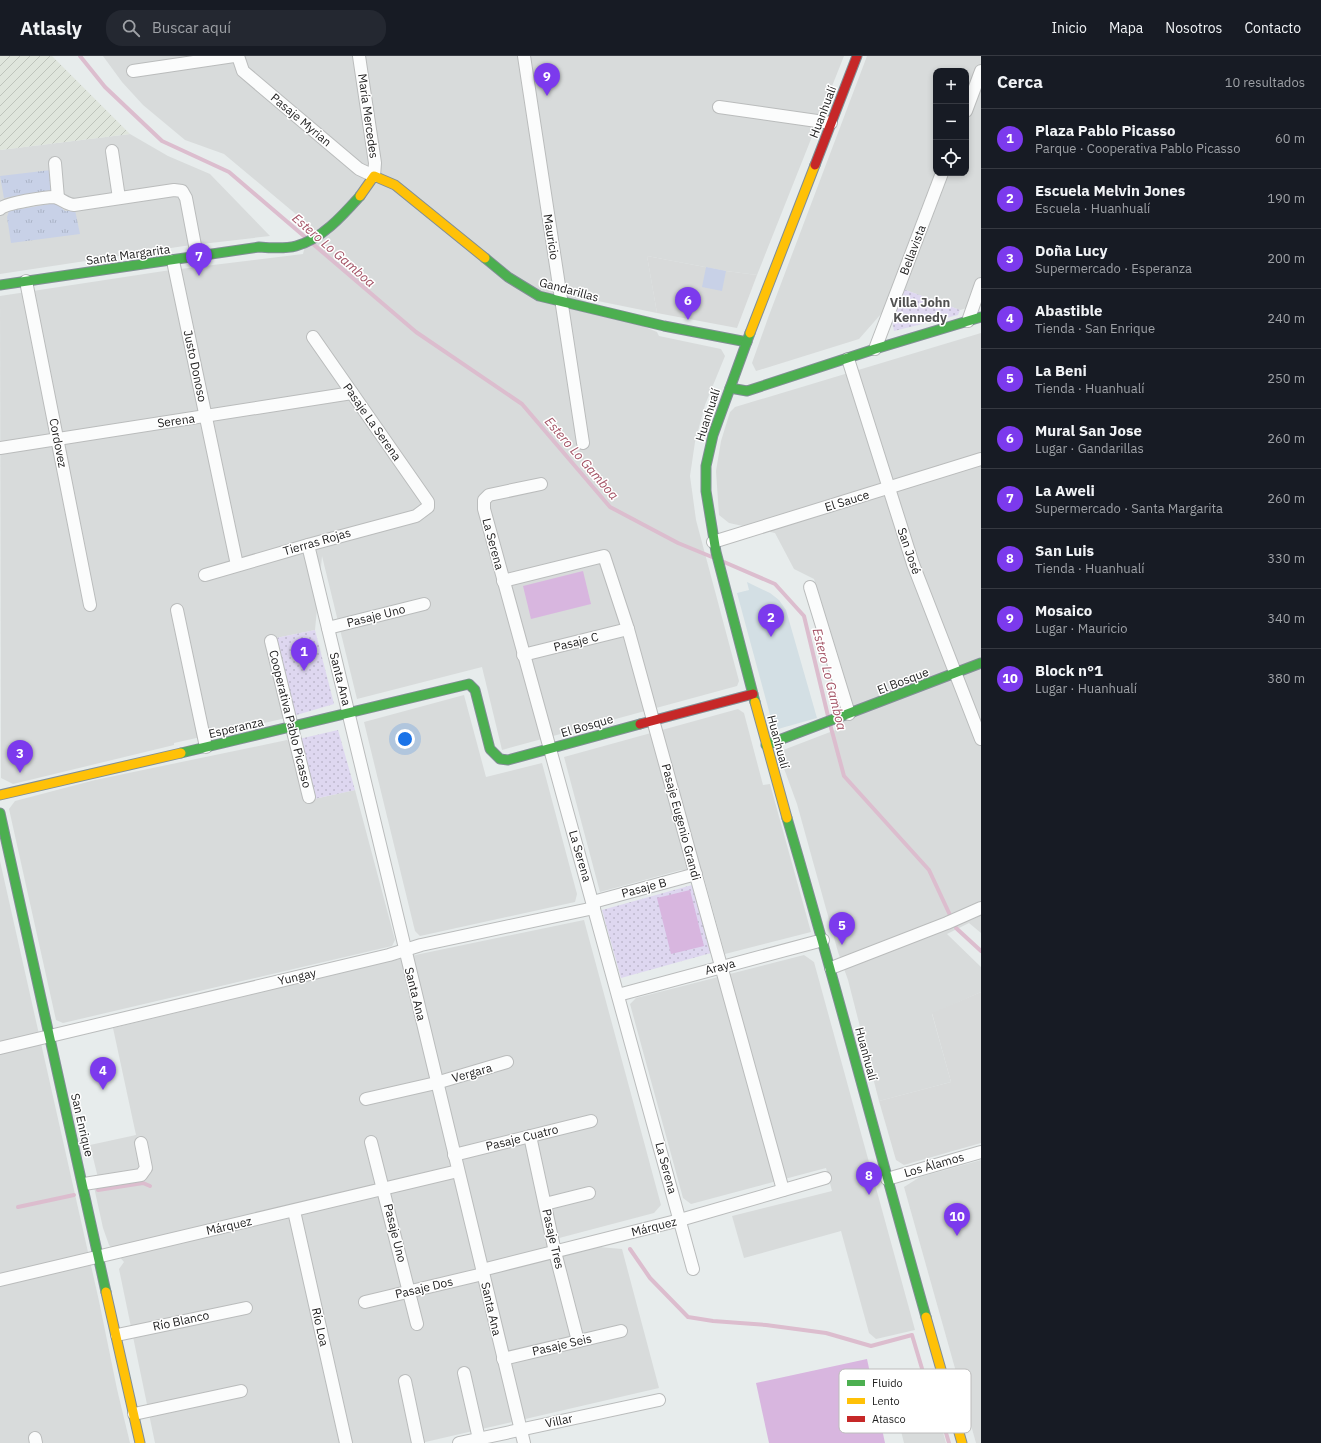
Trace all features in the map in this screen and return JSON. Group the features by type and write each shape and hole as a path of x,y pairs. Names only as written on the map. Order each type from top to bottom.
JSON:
{"street":[{"path":"133,71 234,56"},
{"name":"Pasaje Myrian","path":"238,56 243,71 359,169 374,176"},
{"name":"María Mercedes","path":"359,56 375,163 374,176"},
{"name":"Mauricio","path":"524,56 583,442"},
{"name":"Huanhualí","path":"857,56 747,342 713,435 706,466 706,491 714,547 766,745 831,968 887,1179 941,1369"},
{"path":"969,104 981,71"},
{"path":"719,107 831,123"},
{"path":"112,151 119,198"},
{"path":"55,163 58,198"},
{"name":"Santa Margarita","path":"0,286 259,247 282,248 297,245 318,235 363,194 374,176"},
{"name":"Gandarillas","path":"374,176 395,185 521,287 539,296 664,326 747,342"},
{"name":"Bellavista","path":"875,349 941,176"},
{"path":"1,206 47,198 58,198 66,204 74,205 174,190 182,191 186,198 197,256"},
{"name":"Justo Donoso","path":"173,261 237,565"},
{"name":"Cordovez","path":"26,282 90,605"},
{"path":"968,321 981,284"},
{"path":"730,388 747,391 875,349 981,317"},
{"name":"Pasaje La Serena","path":"313,337 428,502 428,507"},
{"name":"San José","path":"848,359 912,564 981,739"},
{"name":"Serena","path":"0,448 352,393"},
{"name":"El Sauce","path":"714,547 981,458"},
{"name":"La Serena","path":"541,484 489,495 484,500 484,509 693,1269"},
{"name":"Tierras Rojas","path":"205,575 308,544 416,516 428,507"},
{"name":"Santa Ana","path":"308,544 436,1083 524,1443"},
{"name":"Pasaje Eugenio Grandi","path":"503,581 604,556 628,629 783,1190"},
{"path":"810,587 845,716"},
{"name":"Pasaje Uno","path":"328,628 424,604"},
{"path":"177,610 206,747"},
{"name":"Pasaje C","path":"524,655 628,629"},
{"name":"Cooperativa Pablo Picasso","path":"271,641 309,797"},
{"name":"El Bosque","path":"766,745 981,663"},
{"name":"Esperanza","path":"0,795 292,727 458,685 469,684 475,690"},
{"name":"El Bosque","path":"475,690 490,749 494,755 500,759 508,760 753,694"},
{"name":"San Enrique","path":"0,813 49,1037 84,1184 98,1257 117,1335 140,1443"},
{"name":"Pasaje B","path":"594,905 696,874"},
{"name":"Yungay","path":"0,1048 594,905"},
{"path":"831,968 976,911"},
{"name":"Araya","path":"618,995 823,940"},
{"name":"Vergara","path":"366,1099 436,1083 507,1062"},
{"name":"Pasaje Cuatro","path":"454,1155 591,1121"},
{"name":"Pasaje Tres","path":"530,1136 555,1252 578,1341"},
{"name":"Pasaje Uno","path":"371,1142 384,1188 417,1324"},
{"path":"84,1184 141,1175 146,1168 141,1143"},
{"name":"Los Álamos","path":"887,1179 981,1152"},
{"name":"Márquez","path":"0,1280 458,1171"},
{"name":"Márquez","path":"483,1272 680,1220 825,1178"},
{"path":"545,1204 589,1193"},
{"name":"Río Loa","path":"294,1211 346,1443"},
{"name":"Pasaje Dos","path":"365,1302 410,1292 483,1272"},
{"name":"Río Blanco","path":"117,1335 246,1308"},
{"name":"Pasaje Seis","path":"503,1359 621,1331"},
{"path":"464,1373 479,1438"},
{"path":"405,1381 418,1443"},
{"path":"134,1414 241,1391"},
{"name":"Villar","path":"459,1443 659,1400"},
{"name":"Huanhualí","path":"959,1433 962,1443"}],"shaded area":[{"path":"0,56 52,56 130,134 0,150"},
{"path":"103,56 844,56 757,275 726,271 647,256 657,313 573,296 657,332 659,336 721,349 725,356 705,405 695,442 690,476 696,520 739,681 737,686 502,750 482,667 357,699 322,556 315,630 276,638 286,718 174,743 174,745 13,784 1,778 0,296 164,271 303,254 310,226 224,154 185,140 143,105 122,82"},
{"path":"867,56 981,56 981,304 960,310 903,289 859,339 756,371 752,363"},
{"path":"130,134 168,156 210,174 270,236 184,246 0,274 0,150"},
{"path":"647,256 726,271 757,275 737,328 657,313"},
{"path":"903,289 960,310 958,315 894,331 892,321"},
{"path":"981,333 981,933 969,923 947,934 981,967 981,992 932,1014 951,1082 879,1101 848,980 838,952 797,804 778,752 838,729 851,699 814,579 794,569 775,533 729,523 719,515 716,471 721,441 730,412 735,407"},
{"path":"583,571 591,604 531,619 523,586"},
{"path":"747,582 770,593 779,600 786,610 817,718 778,729 773,726 737,593 749,590"},
{"path":"315,630 334,704 293,716 276,638"},
{"path":"464,695 486,777 542,763 577,894 575,902 420,936 415,931 364,722"},
{"path":"738,709 744,713 763,785 770,784 811,932 725,954 703,874 681,870 600,892 564,757"},
{"path":"338,730 355,790 314,799 299,739"},
{"path":"287,740 293,744 314,799 355,790 395,940 392,946 63,1023 56,1020 9,809 15,801 95,780"},
{"path":"0,861 99,1301 117,1389 130,1443 0,1443"},
{"path":"692,885 711,953 621,978 602,910"},
{"path":"690,890 704,946 671,954 657,898"},
{"path":"584,920 661,1205 654,1213 544,1242 622,1249 659,1388 421,1443 155,1443 119,1269 124,1262 109,1245 103,1228 94,1187 100,1186 90,1145 136,1135 113,1028 420,954"},
{"path":"804,955 814,962 915,1330 876,1339 869,1333 841,1231 744,1258 732,1216 832,1191 826,1168 691,1204 683,1198 630,1004 636,998"},
{"path":"981,992 981,1143 904,1165 896,1160 879,1101 951,1082 932,1013"},
{"path":"981,1160 981,1443 976,1443 971,1425 971,1369 955,1369 904,1187 920,1177"},
{"path":"867,1359 869,1369 839,1369 839,1433 883,1433 885,1443 769,1443 756,1383"},
{"path":"902,1433 943,1433 946,1443 904,1443"}],"green space":[{"path":"51,170 52,190 4,198 0,176"},
{"path":"56,203 65,211 75,210 80,234 11,243 7,217 9,211"},
{"path":"706,267 726,271 722,291 702,287"}],"waterway":[{"name":"Estero Lo Gamboa","path":"80,56 105,87 162,141 229,172 305,237"},
{"name":"Estero Lo Gamboa","path":"313,244 416,332 522,404 610,507 678,543 712,557"},
{"name":"Estero Lo Gamboa","path":"724,562 775,584 804,616 828,716"},
{"name":"Estero Lo Gamboa","path":"830,724 844,776 929,870 956,928 981,951"},
{"path":"98,1190 143,1183 150,1186"},
{"path":"18,1207 74,1195"},
{"path":"630,1249 650,1278 688,1317 826,1333 871,1346 912,1335 922,1369"},
{"path":"946,1433 949,1443"}],"traffic: fast":[{"path":"0,285 259,247 292,247 306,243 315,238 331,226 360,196"},
{"path":"485,258 508,277 539,296 664,326 747,342"},
{"path":"730,388 747,391 875,349 981,317"},
{"path":"750,333 713,435 706,466 706,491 716,552 755,702"},
{"path":"766,745 981,663"},
{"path":"181,753 469,684 475,690 490,749 500,759 508,760 640,724"},
{"path":"0,813 106,1292"},
{"path":"787,818 926,1317"}],"traffic: slow":[{"path":"750,333 815,165"},
{"path":"360,196 374,176 395,185 485,258"},
{"path":"755,702 787,818"},
{"path":"0,795 181,753"},
{"path":"106,1292 140,1443"},
{"path":"926,1317 941,1369"},
{"path":"959,1433 962,1443"}],"traffic: jam":[{"path":"815,165 857,56"},
{"path":"640,724 753,694"}],"place":[{"name":"Mosaico","path":"547,96"},
{"name":"La Aweli","path":"199,276"},
{"name":"Mural San Jose","path":"688,320"},
{"name":"Escuela Melvin Jones","path":"771,637"},
{"name":"Plaza Pablo Picasso","path":"304,671"},
{"name":"Doña Lucy","path":"20,773"},
{"name":"La Beni","path":"842,945"},
{"name":"Abastible","path":"103,1090"},
{"name":"San Luis","path":"869,1195"},
{"name":"Block n°1","path":"957,1236"}],"district":[{"name":"Villa John Kennedy","path":"920,310"}]}
